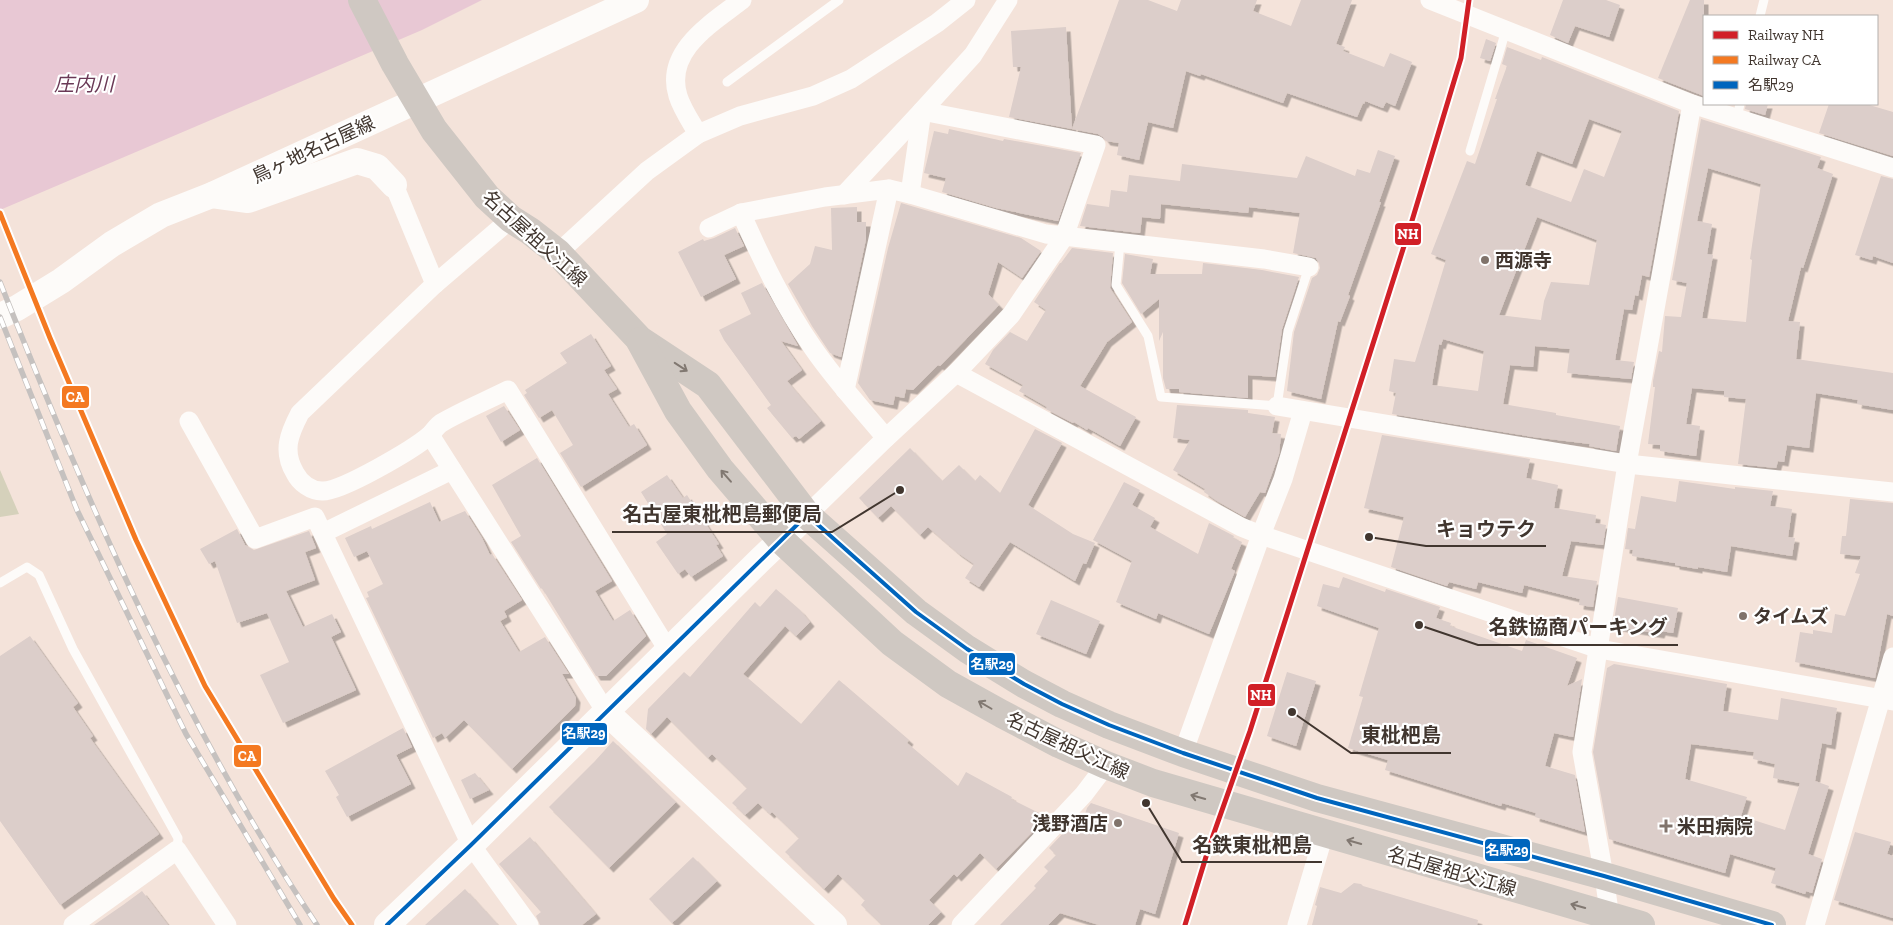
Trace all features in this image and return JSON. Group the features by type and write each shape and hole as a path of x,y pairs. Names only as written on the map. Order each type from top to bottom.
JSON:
{"main road":[{"name":"名古屋祖父江線","path":"362,0 395,64 434,130 488,197 511,218 558,253 640,340 708,384 808,515 916,612 967,649 1024,684 1062,704 1109,725 1184,754 1317,798 1604,876 1772,925"},
{"name":"鳥ヶ地名古屋線","path":"0,316 18,308 62,281 112,244 161,215 212,195 636,0"},
{"path":"212,195 248,200 357,161 377,167 394,185"},
{"name":"名古屋祖父江線","path":"640,340 678,411 720,469 781,540 892,643 948,684 1010,719 1106,765 1153,783 1610,920 1641,925"},
{"path":"386,925 471,845 808,515"},
{"path":"606,712 834,925"}],"street":[{"path":"698,134 678,95 676,74 681,56 690,42 742,0"},
{"path":"558,253 646,171 698,134 748,113 814,96 851,79 937,23 966,0"},
{"path":"844,195 973,54 1008,0"},
{"path":"1430,0 1692,104 1739,111 1893,168"},
{"path":"1610,920 1582,752 1626,464 1692,104"},
{"path":"910,194 922,111"},
{"path":"808,515 886,438 956,374 1011,315 1064,237 1096,145 922,111"},
{"path":"394,185 435,284"},
{"path":"845,390 889,189"},
{"path":"709,228 741,213 889,189 1046,234 1264,259 1310,267"},
{"path":"741,213 771,279 813,348 845,390 886,438"},
{"path":"511,218 435,284 300,413 289,434 288,456 295,474 306,486 323,491 341,487 374,470 430,435 441,423 508,390 668,650"},
{"path":"956,374 1232,523 1261,535 1599,649 1887,700"},
{"path":"1277,406 1626,464 1893,492"},
{"path":"1184,754 1261,535 1284,479 1303,410"},
{"path":"189,422 255,539 315,517 471,845 529,925"},
{"path":"430,435 606,712"},
{"path":"322,533 452,470"},
{"path":"1814,925 1887,700 1893,657"},
{"path":"963,924 1084,794 1106,765"},
{"path":"1297,925 1324,834"},
{"path":"73,925 177,850 227,925"}],"lane":[{"path":"727,82 839,0"},
{"path":"1760,15 1764,0"},
{"path":"1470,152 1506,30"},
{"path":"1120,243 1116,285 1148,336 1161,397 1277,406 1288,331 1310,267"},
{"path":"0,583 27,568 39,576 73,649 178,838 177,850"}],"shaded area":[{"path":"0,470 19,514 0,517"}],"water":[{"name":"庄内川","path":"0,0 482,0 422,30 0,210"}],"building":[{"path":"1119,0 1148,0 1177,11 1181,0 1257,0 1253,11 1291,26 1301,0 1352,0 1336,44 1345,47 1343,51 1384,67 1390,53 1412,62 1395,106 1386,102 1383,108 1365,101 1357,117 1287,93 1283,103 1201,74 1200,76 1186,71 1173,128 1148,122 1139,160 1117,155 1119,143 1106,141 1098,134 1072,129"},
{"path":"1563,0 1606,0 1620,5 1609,37 1575,26 1568,43 1550,35"},
{"path":"1690,0 1704,0 1703,96 1658,78"},
{"path":"1066,27 1072,129 1009,117 1021,67 1013,67 1011,31"},
{"path":"1486,39 1496,43 1490,61 1480,58"},
{"path":"1507,47 1541,60 1542,57 1679,111 1649,277 1642,275 1638,296 1635,295 1632,310 1624,309 1615,360 1634,362 1631,379 1567,373 1570,349 1535,346 1533,367 1510,365 1503,404 1620,426 1616,451 1589,446 1590,444 1533,437 1392,414 1396,393 1389,391 1394,359 1415,362 1446,260 1431,254 1467,161 1475,164 1507,66 1502,64","holes":["1589,119 1622,131 1604,177 1584,169 1571,202 1525,185 1537,151 1572,164","1537,217 1597,240 1589,285 1551,282 1544,301 1541,320 1499,315","1443,339 1484,351 1478,391 1432,385 1439,344 1441,345"]},
{"path":"1746,105 1768,105 1765,115 1745,109"},
{"path":"1829,105 1869,105 1893,112 1893,156 1819,133"},
{"path":"1701,119 1821,157 1817,168 1833,174 1803,268 1801,267 1788,321 1800,322 1796,359 1893,373 1893,410 1857,404 1858,400 1816,393 1809,448 1787,445 1784,462 1778,461 1776,468 1738,464 1746,399 1724,397 1724,391 1692,388 1686,424 1700,426 1696,456 1660,451 1660,445 1648,444 1655,387 1653,387 1653,381 1659,351 1662,352 1665,316 1681,317 1687,283 1672,280","holes":["1708,168 1761,184 1750,259 1752,260 1746,322 1702,318 1713,255 1707,254 1712,224 1697,221"]},
{"path":"949,129 1003,141 1004,139 1081,153 1058,221 996,208 942,192 946,178 924,173 934,131 948,134"},
{"path":"1378,150 1395,156 1348,295 1350,296 1340,322 1338,321 1321,399 1287,391 1294,332 1312,278 1317,275 1320,268 1316,258 1293,253 1300,213 1249,207 1248,213 1161,204 1160,219 1142,217 1140,233 1080,226 1087,204 1109,207 1111,190 1127,192 1129,175 1180,181 1182,164 1297,178 1306,156 1355,176 1357,169 1370,173"},
{"path":"1881,176 1893,179 1893,263 1873,256 1872,260 1855,255"},
{"path":"901,203 1021,238 1041,251 1022,278 998,262 988,294 999,305 940,366 938,365 913,390 906,389 904,398 895,396 893,405 870,400 858,383 888,248"},
{"path":"857,207 857,222 866,222 866,239 841,357 830,353 788,284 810,264 815,246 832,250 831,208"},
{"path":"735,228 744,246 724,255 736,279 701,297 678,252 703,239 704,241 714,238"},
{"path":"1072,248 1113,253 1110,288 1132,322 1107,342 1080,386 1136,417 1120,446 1088,428 1087,430 1046,409 1047,407 1019,391 1023,385 985,364 993,350 1010,332 1027,341 1046,310 1034,302"},
{"path":"1125,254 1153,259 1150,274 1202,274 1203,263 1262,270 1299,277 1282,329 1275,377 1248,375 1248,398 1179,392 1179,389 1166,389 1163,378 1163,332 1159,341 1159,299 1141,314 1122,283"},
{"path":"762,283 798,346 781,341 802,370 787,381 821,421 799,439 796,436 792,438 767,408 771,405 724,340 719,330 751,314 741,293"},
{"path":"591,334 611,366 604,370 617,389 608,394 629,427 634,424 647,445 581,487 560,453 573,445 552,410 539,418 524,395 527,393 525,390 567,363 560,353"},
{"path":"1177,405 1248,410 1248,413 1275,417 1272,433 1281,434 1279,454 1265,493 1260,492 1245,517 1217,501 1204,492 1205,489 1173,470 1190,440 1173,438"},
{"path":"504,406 520,430 501,442 486,416"},
{"path":"1035,429 1062,443 1028,505 1073,534 1095,543 1086,564 1083,563 1075,581 1010,542 979,587 965,578 974,564 928,527 920,535 891,506 878,518 859,498 910,448 942,481 959,465 975,481 980,475 1000,493"},
{"path":"1382,435 1530,459 1526,478 1558,485 1554,508 1596,515 1595,523 1606,525 1603,545 1571,541 1562,576 1597,581 1593,607 1579,605 1580,599 1524,585 1522,593 1478,582 1476,589 1449,582 1447,586 1391,567 1404,517 1364,508"},
{"path":"537,458 612,581 595,591 613,621 630,610 646,636 606,676 596,676 542,588 511,542 521,536 492,485"},
{"path":"667,475 683,498 687,495 719,544 716,545 723,556 691,577 685,569 678,574 656,542 667,534 641,492"},
{"path":"1679,481 1735,489 1735,487 1773,491 1770,506 1792,509 1788,537 1795,538 1792,556 1731,546 1727,572 1698,567 1698,569 1632,556 1633,550 1625,549 1628,528 1635,529 1641,496 1676,502"},
{"path":"1124,482 1140,490 1132,505 1155,518 1150,527 1198,554 1209,523 1242,542 1231,569 1235,571 1209,634 1158,613 1156,619 1116,602 1132,561 1093,540"},
{"path":"1850,499 1893,503 1893,616 1887,614 1875,678 1795,662 1800,632 1813,634 1813,630 1832,633 1835,614 1845,616 1860,574 1855,573 1861,556 1840,554 1842,536 1846,536"},
{"path":"430,502 439,522 465,511 490,555 492,554 522,600 504,611 507,617 500,621 519,652 545,637 569,674 562,674 576,698 575,706 512,769 464,720 445,738 442,733 433,738 366,598 369,597 367,592 383,584 367,551 354,557 345,538 371,526 372,529"},
{"path":"237,529 245,545 254,550 309,531 316,548 305,552 315,580 286,591 303,627 332,614 341,632 331,637 356,690 283,723 260,675 289,662 267,613 237,623 215,561 209,564 200,549"},
{"path":"1343,577 1385,592 1386,589 1440,607 1436,618 1451,623 1450,626 1522,651 1526,640 1577,658 1567,686 1582,679 1573,737 1554,733 1545,766 1575,775 1585,832 1535,817 1536,813 1502,803 1501,806 1385,770 1388,760 1348,748 1363,697 1359,696 1379,628 1317,606 1323,584 1339,588"},
{"path":"776,589 800,610 810,622 796,636 785,626 743,674 801,724 839,680 909,740 907,743 958,786 966,772 1012,797 1011,799 1047,817 996,869 980,853 957,877 954,874 929,900 941,912 928,925 882,925 861,905 865,900 838,874 824,889 785,852 799,838 772,812 770,814 758,803 745,815 732,803 747,788 712,754 708,758 667,717 651,734 646,729 648,709 684,672 690,677 755,602 760,607"},
{"path":"1618,597 1678,608 1673,633 1661,631 1660,634 1613,626"},
{"path":"1051,600 1100,621 1086,654 1036,634"},
{"path":"30,636 78,703 73,707 93,736 90,738 159,834 60,905 0,821 0,656"},
{"path":"1614,664 1727,684 1723,711 1778,720 1781,698 1837,708 1831,745 1822,743 1815,781 1829,786 1808,854 1822,859 1812,893 1806,891 1805,894 1771,883 1776,868 1730,854 1725,873 1609,839 1593,752 1607,668","holes":["1691,744 1754,752 1753,759 1775,764 1773,778 1800,783 1785,830 1741,816 1747,797 1685,779"]},
{"path":"1287,672 1316,681 1296,746 1267,736"},
{"path":"403,728 412,747 396,755 411,784 347,817 336,797 339,795 325,771"},
{"path":"613,741 676,802 609,868 549,807"},
{"path":"475,773 489,790 470,799 461,780"},
{"path":"1091,803 1179,833 1155,914 1140,909 1135,925 1099,925 1060,913 1048,925 1000,925 1036,888 1034,886 1048,871 1044,867 1056,855 1049,848 1069,827 1079,832 1087,808"},
{"path":"1855,832 1891,842 1887,854 1893,856 1893,918 1834,900"},
{"path":"530,837 596,914 582,925 540,925 536,916 541,912 499,864"},
{"path":"693,857 717,881 672,923 649,899"},
{"path":"1354,883 1478,920 1477,925 1312,925 1320,887 1341,893"},
{"path":"465,889 498,925 425,925"},
{"path":"142,891 168,925 94,925 123,905"}],"railway":[{"path":"0,282 68,449 104,531 181,693 269,849 317,925"},
{"path":"0,317 77,510 186,734 300,925"}],"rail line":[{"name":"NH","path":"1185,925 1209,847 1250,731 1411,224 1461,58 1469,0"},
{"name":"CA","path":"0,213 50,338 136,540 205,686 334,899 352,925"}],"transit line":[{"name":"名駅29","path":"387,925 807,515 916,612 967,649 1024,684 1062,704 1109,725 1183,753 1317,798 1604,876 1772,925"}],"place":[{"name":"西源寺","path":"1485,260"},
{"name":"名古屋東枇杷島郵便局","path":"900,490"},
{"name":"キョウテク","path":"1369,537"},
{"name":"タイムズ","path":"1743,616"},
{"name":"名鉄協商パーキング","path":"1419,625"},
{"name":"東枇杷島","path":"1292,712"},
{"name":"名鉄東枇杷島","path":"1146,803"},
{"name":"浅野酒店","path":"1118,823"},
{"name":"米田病院","path":"1666,826"}]}
